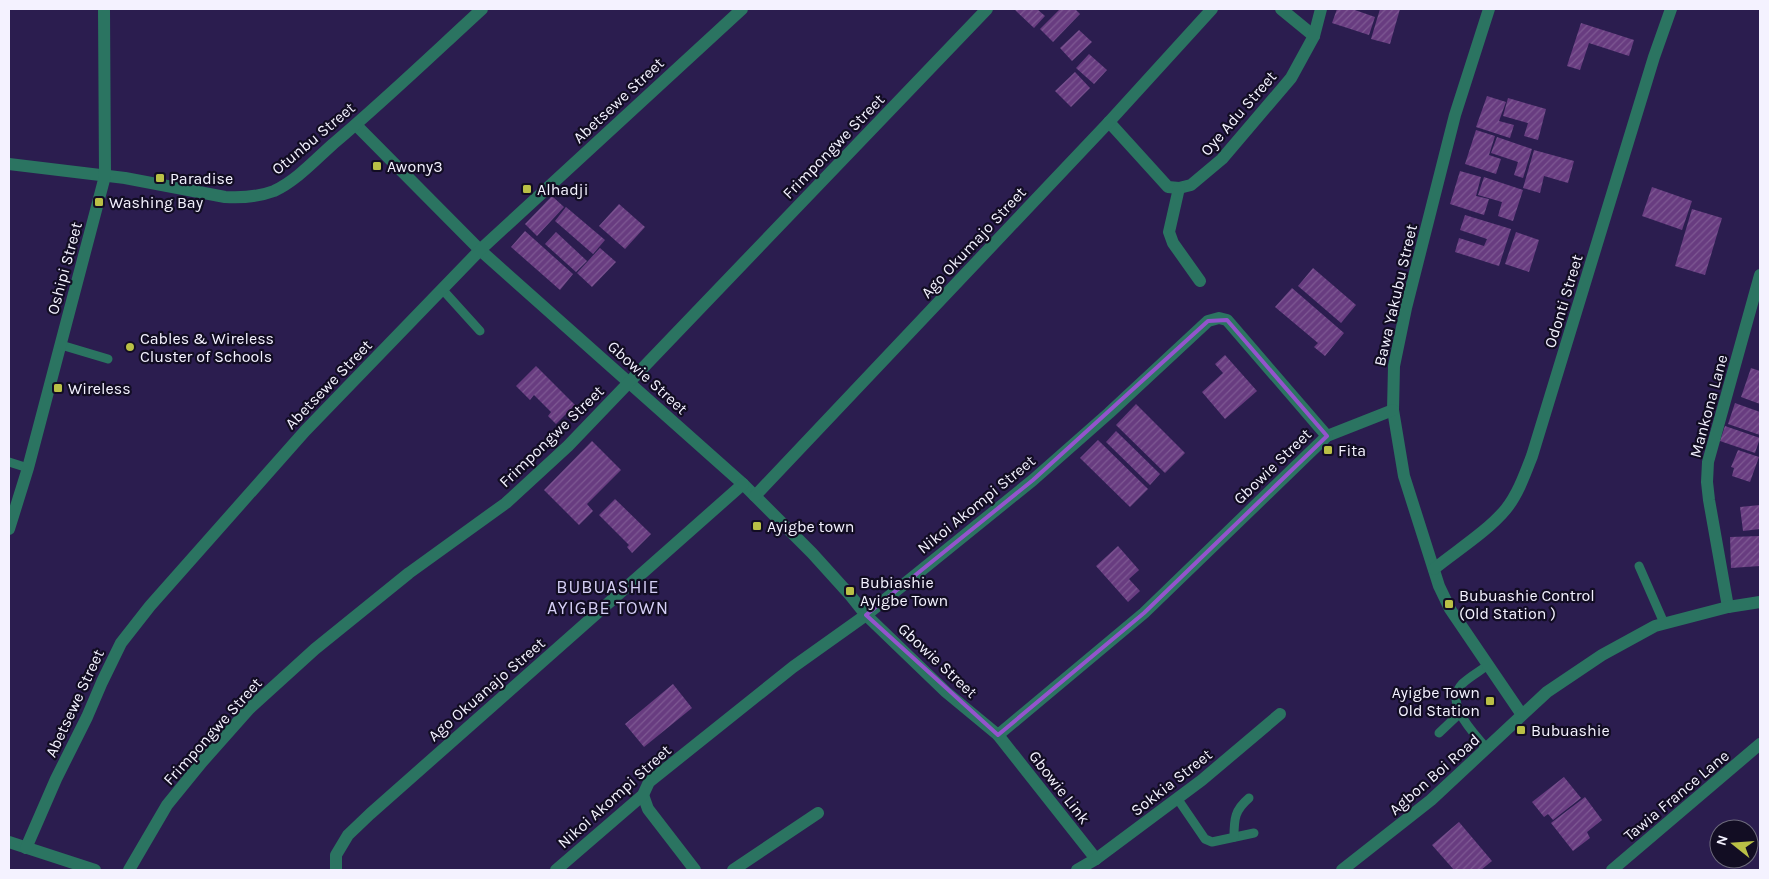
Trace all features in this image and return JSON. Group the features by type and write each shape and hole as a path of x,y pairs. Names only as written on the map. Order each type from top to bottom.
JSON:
{"street":[{"name":"Oshipi Street","path":"9,529 28,468 106,176 104,9"},
{"name":"Otunbu Street","path":"9,164 106,176 225,197 236,198 263,194 275,190 294,178 356,125 482,9"},
{"name":"Abetsewe Street","path":"26,848 121,643 150,606 305,431 480,250 742,9"},
{"name":"Frimpongwe Street","path":"129,870 167,805 248,709 315,648 409,573 506,503 568,446 987,9"},
{"name":"Ago Okumajo Street","path":"755,496 1110,122 1212,9"},
{"path":"1281,9 1314,36"},
{"name":"Oye Adu Street","path":"1179,188 1191,185 1222,159 1290,78 1314,36 1322,9"},
{"name":"Bawa Yakubu Street","path":"1489,9 1455,115 1406,308 1394,366 1393,410 1404,476 1439,586 1450,609 1522,715"},
{"name":"Odonti Street","path":"1434,569 1496,519 1507,507 1529,464 1654,57 1671,9"},
{"path":"1110,122 1168,186 1179,188 1169,232 1173,243 1200,281"},
{"name":"Gbowie Street","path":"356,125 480,250 755,496 812,553 866,615 946,692 998,735 1144,612 1327,436 1393,410"},
{"name":"Mankona Lane","path":"1728,606 1709,500 1707,482 1708,462 1760,276"},
{"name":"Nikoi Akompi Street","path":"556,870 643,795 648,782 793,667 866,615 1040,474 1208,321 1219,318 1227,320 1327,436"},
{"name":"Ago Okuanajo Street","path":"336,870 336,855 348,835 370,814 742,484"},
{"name":"Agbon Boi Road","path":"1342,870 1431,800 1548,692 1602,655 1664,623 1728,606 1760,602"},
{"name":"Sokkia Street","path":"1077,870 1096,859 1202,780 1280,714"},
{"name":"Gbowie Link","path":"998,735 1096,859"},
{"name":"Tawia France Lane","path":"1612,870 1760,744"},
{"path":"643,795 648,809 695,870"},
{"path":"733,870 818,813"},
{"path":"9,842 95,870"}],"lane":[{"path":"442,289 480,331"},
{"path":"61,345 108,359"},
{"path":"9,462 28,468"},
{"path":"1639,566 1664,623"},
{"path":"1487,749 1459,714 1457,692 1462,684 1488,665"},
{"path":"1439,733 1459,714"},
{"path":"1177,798 1205,839 1212,842 1254,833"},
{"path":"1234,837 1236,814 1240,805 1249,798"}],"highlighted area":[{"path":"1227,320 1327,436 1144,613 998,735 866,615 1033,480 1208,321"}],"building":[{"path":"1014,9 1037,9 1045,16 1034,28"},
{"path":"1060,9 1075,9 1080,14 1053,42 1040,29"},
{"path":"1337,9 1352,9 1375,17 1369,35 1332,23"},
{"path":"1380,9 1400,9 1390,44 1371,39"},
{"path":"1581,23 1634,40 1629,56 1589,43 1580,70 1567,66"},
{"path":"1079,30 1092,42 1072,61 1060,48"},
{"path":"1089,54 1107,70 1094,84 1076,68"},
{"path":"1075,72 1090,88 1071,107 1055,91"},
{"path":"1487,96 1506,102 1499,121 1514,125 1510,138 1476,127"},
{"path":"1508,98 1546,109 1538,140 1524,136 1528,123 1503,116"},
{"path":"1476,130 1495,136 1489,155 1501,159 1496,174 1465,164"},
{"path":"1497,137 1532,149 1523,178 1514,175 1518,162 1491,153"},
{"path":"1534,150 1574,161 1568,183 1544,176 1540,193 1523,188"},
{"path":"1460,171 1481,177 1476,196 1489,199 1484,215 1450,204"},
{"path":"1484,177 1523,190 1513,221 1498,216 1502,202 1478,195"},
{"path":"1652,187 1692,201 1682,230 1642,216"},
{"path":"552,196 564,207 537,236 525,224"},
{"path":"619,204 645,227 625,249 599,226"},
{"path":"566,207 605,240 593,254 555,221"},
{"path":"1692,209 1722,218 1705,275 1675,266"},
{"path":"1465,215 1511,229 1499,266 1455,252 1459,238 1484,246 1487,239 1460,230"},
{"path":"525,231 573,274 560,290 511,247"},
{"path":"556,232 587,261 576,272 545,244"},
{"path":"1516,232 1539,240 1529,272 1505,264"},
{"path":"600,248 616,262 592,287 577,273"},
{"path":"1313,268 1356,305 1341,323 1298,286"},
{"path":"1292,288 1344,333 1325,356 1314,347 1318,343 1275,307"},
{"path":"1225,355 1257,391 1225,419 1202,392 1223,373 1215,364"},
{"path":"536,366 575,405 556,424 548,416 551,412 534,395 530,400 516,386"},
{"path":"1751,368 1760,371 1760,404 1741,397"},
{"path":"1735,403 1760,412 1760,435 1728,424"},
{"path":"1136,404 1185,453 1165,473 1116,425"},
{"path":"1725,426 1760,438 1755,453 1720,441"},
{"path":"1116,431 1160,474 1150,485 1106,442"},
{"path":"1098,440 1148,489 1130,507 1080,458"},
{"path":"592,441 621,470 587,504 593,511 579,525 544,490"},
{"path":"1738,450 1759,457 1750,482 1732,476 1734,468 1731,467"},
{"path":"615,499 651,534 632,553 627,547 629,545 599,515"},
{"path":"1760,505 1760,529 1743,531 1740,507"},
{"path":"1760,536 1760,566 1731,568 1730,537"},
{"path":"1118,546 1139,570 1129,579 1140,591 1128,602 1096,566"},
{"path":"673,684 692,708 644,747 625,724"},
{"path":"1564,777 1581,798 1553,820 1548,814 1544,817 1532,802"},
{"path":"1585,797 1602,820 1587,832 1590,838 1573,851 1551,823"},
{"path":"1459,822 1492,861 1481,870 1454,870 1432,845"}],"place":[{"name":"Awony3","path":"377,166"},
{"name":"Paradise","path":"160,178"},
{"name":"Alhadji","path":"527,189"},
{"name":"Washing Bay","path":"99,202"},
{"name":"Cables & Wireless Cluster of Schools","path":"130,347"},
{"name":"Wireless","path":"58,388"},
{"name":"Fita","path":"1328,450"},
{"name":"Ayigbe town","path":"757,526"},
{"name":"Bubiashie Ayigbe Town","path":"850,591"},
{"name":"Bubuashie Control (Old Station )","path":"1449,604"},
{"name":"Ayigbe Town Old Station","path":"1490,701"},
{"name":"Bubuashie","path":"1521,730"}],"district":[{"name":"BUBUASHIE AYIGBE TOWN","path":"608,597"}]}
